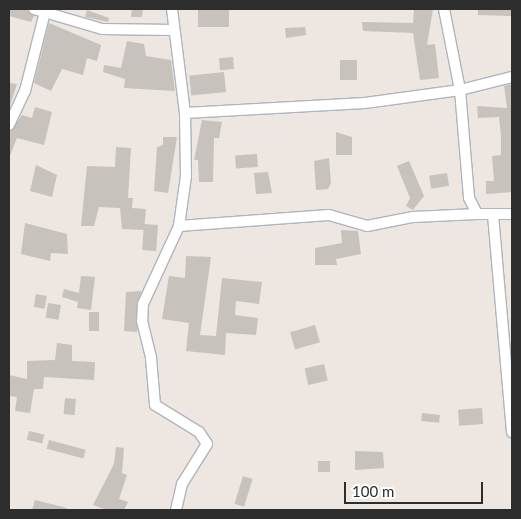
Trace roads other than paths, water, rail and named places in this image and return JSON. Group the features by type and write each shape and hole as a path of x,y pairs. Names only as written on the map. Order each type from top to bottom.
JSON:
{"street":[{"path":"34,9 102,29 174,30"},
{"path":"172,9 185,114 186,176 179,226 143,304 142,321 152,358 155,405 199,432 207,444 182,484 176,510"},
{"path":"444,9 460,90 469,198 477,214"},
{"path":"9,125 25,91 45,12"},
{"path":"185,114 365,103 460,90 512,77"},
{"path":"179,226 329,214 367,226 413,217 512,214"},
{"path":"493,214 512,432"}]}
